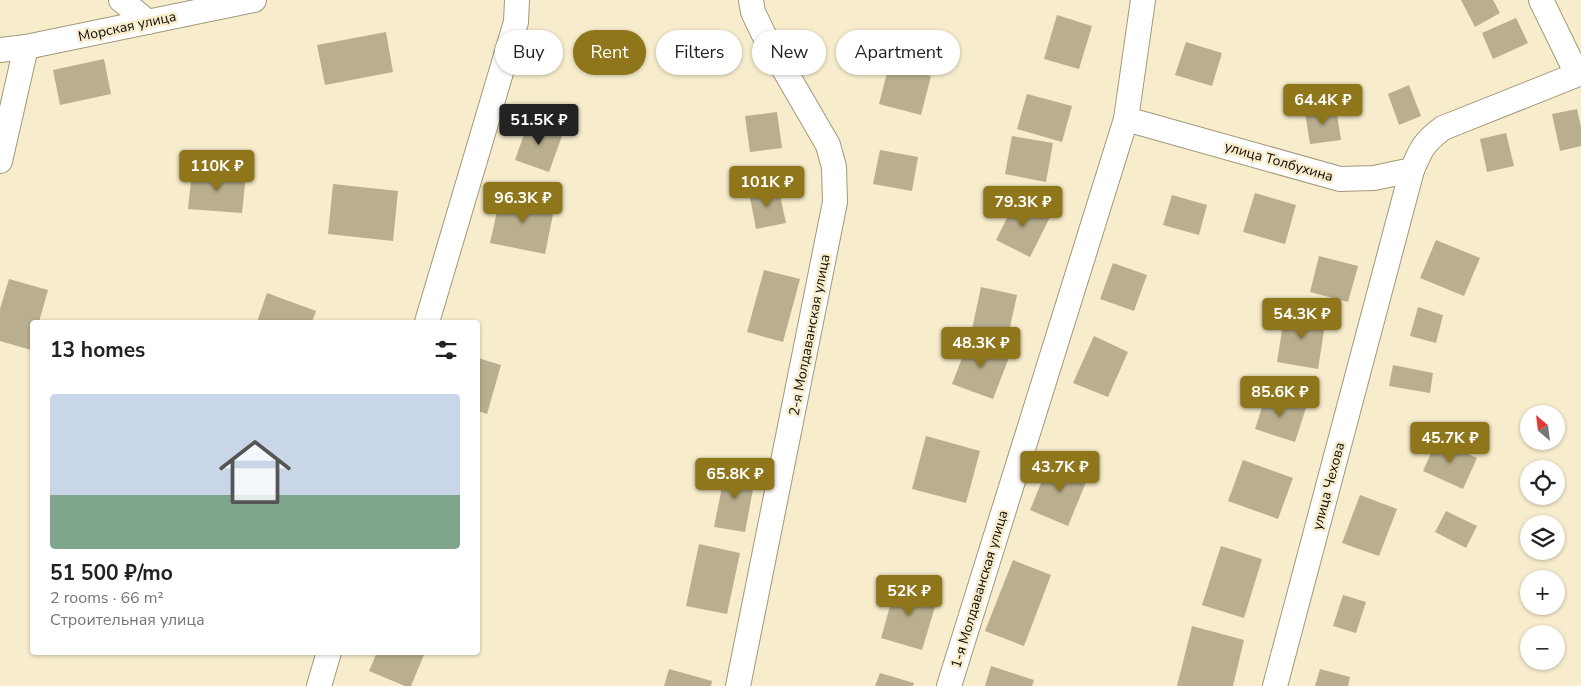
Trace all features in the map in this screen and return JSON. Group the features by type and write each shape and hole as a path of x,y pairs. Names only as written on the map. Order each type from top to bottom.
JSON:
{"street":[{"path":"121,0 148,22"},
{"name":"Морская улица","path":"0,50 26,47 254,0"},
{"path":"428,320 516,22 517,0"},
{"name":"2-я Молдаванская улица","path":"738,686 835,202 834,167 828,145 762,33 753,12 751,0"},
{"name":"1-я Молдаванская улица","path":"949,686 1126,119 1144,0"},
{"path":"1412,170 1422,147 1443,128 1579,74 1541,0"},
{"path":"0,161 26,47"},
{"name":"улица Толбухина","path":"1126,119 1340,179 1374,178 1412,170"},
{"name":"улица Чехова","path":"1275,686 1412,170"},
{"path":"319,686 328,655"}],"building":[{"path":"1461,0 1493,0 1500,13 1475,27"},
{"path":"1057,15 1092,26 1079,69 1044,59"},
{"path":"1516,18 1528,43 1493,59 1482,33"},
{"path":"386,32 393,72 325,85 317,45"},
{"path":"1186,42 1222,53 1212,86 1175,75"},
{"path":"104,59 111,94 60,105 53,70"},
{"path":"886,75 931,76 921,115 879,104"},
{"path":"1409,85 1421,116 1399,125 1388,94"},
{"path":"1027,94 1072,106 1062,142 1017,129"},
{"path":"1336,108 1341,140 1310,144 1305,113"},
{"path":"1577,109 1581,127 1581,146 1560,151 1552,114"},
{"path":"777,112 782,148 750,152 745,116"},
{"path":"529,120 563,133 549,172 515,160"},
{"path":"1506,133 1514,166 1487,172 1480,139"},
{"path":"1012,136 1053,143 1046,182 1005,174"},
{"path":"880,150 918,157 912,191 873,184"},
{"path":"192,171 246,175 242,213 188,209"},
{"path":"333,184 398,191 393,241 328,234"},
{"path":"778,186 786,223 756,229 749,192"},
{"path":"501,193 555,204 545,254 490,243"},
{"path":"1255,193 1296,205 1285,244 1243,232"},
{"path":"1172,195 1207,205 1199,235 1163,225"},
{"path":"1017,198 1051,215 1030,257 996,240"},
{"path":"1436,240 1480,258 1464,296 1420,278"},
{"path":"1319,256 1358,266 1348,302 1310,292"},
{"path":"1113,263 1147,275 1134,311 1100,299"},
{"path":"764,270 800,279 783,342 747,332"},
{"path":"9,279 48,290 40,320 30,320 30,350 0,341 0,309"},
{"path":"981,287 1017,295 1007,341 971,334"},
{"path":"267,293 316,311 313,320 258,320"},
{"path":"1418,307 1443,315 1436,343 1410,336"},
{"path":"1285,311 1326,318 1318,369 1277,362"},
{"path":"1094,336 1128,352 1108,397 1073,383"},
{"path":"969,340 1010,355 993,399 952,384"},
{"path":"480,359 501,365 487,414 480,412"},
{"path":"1393,365 1433,373 1430,393 1389,386"},
{"path":"1266,395 1306,408 1295,442 1255,429"},
{"path":"926,436 980,451 966,503 912,489"},
{"path":"1437,440 1477,458 1463,489 1423,471"},
{"path":"1051,459 1089,475 1068,526 1030,510"},
{"path":"1243,460 1293,478 1278,519 1228,501"},
{"path":"726,467 756,473 745,532 714,527"},
{"path":"1360,495 1397,509 1379,556 1342,543"},
{"path":"1446,511 1477,526 1466,548 1435,532"},
{"path":"699,544 740,553 727,614 686,606"},
{"path":"1221,546 1262,559 1244,618 1202,605"},
{"path":"1013,560 1051,575 1024,646 985,631"},
{"path":"896,585 938,597 922,650 881,638"},
{"path":"1343,595 1366,602 1356,633 1333,626"},
{"path":"1192,626 1244,640 1233,686 1177,686"},
{"path":"376,655 424,655 411,686 405,686 369,671"},
{"path":"991,666 1034,680 1032,686 985,686"},
{"path":"669,669 712,681 711,686 664,686"},
{"path":"1320,669 1350,677 1348,686 1315,686"},
{"path":"880,673 914,683 913,686 875,686"}]}
